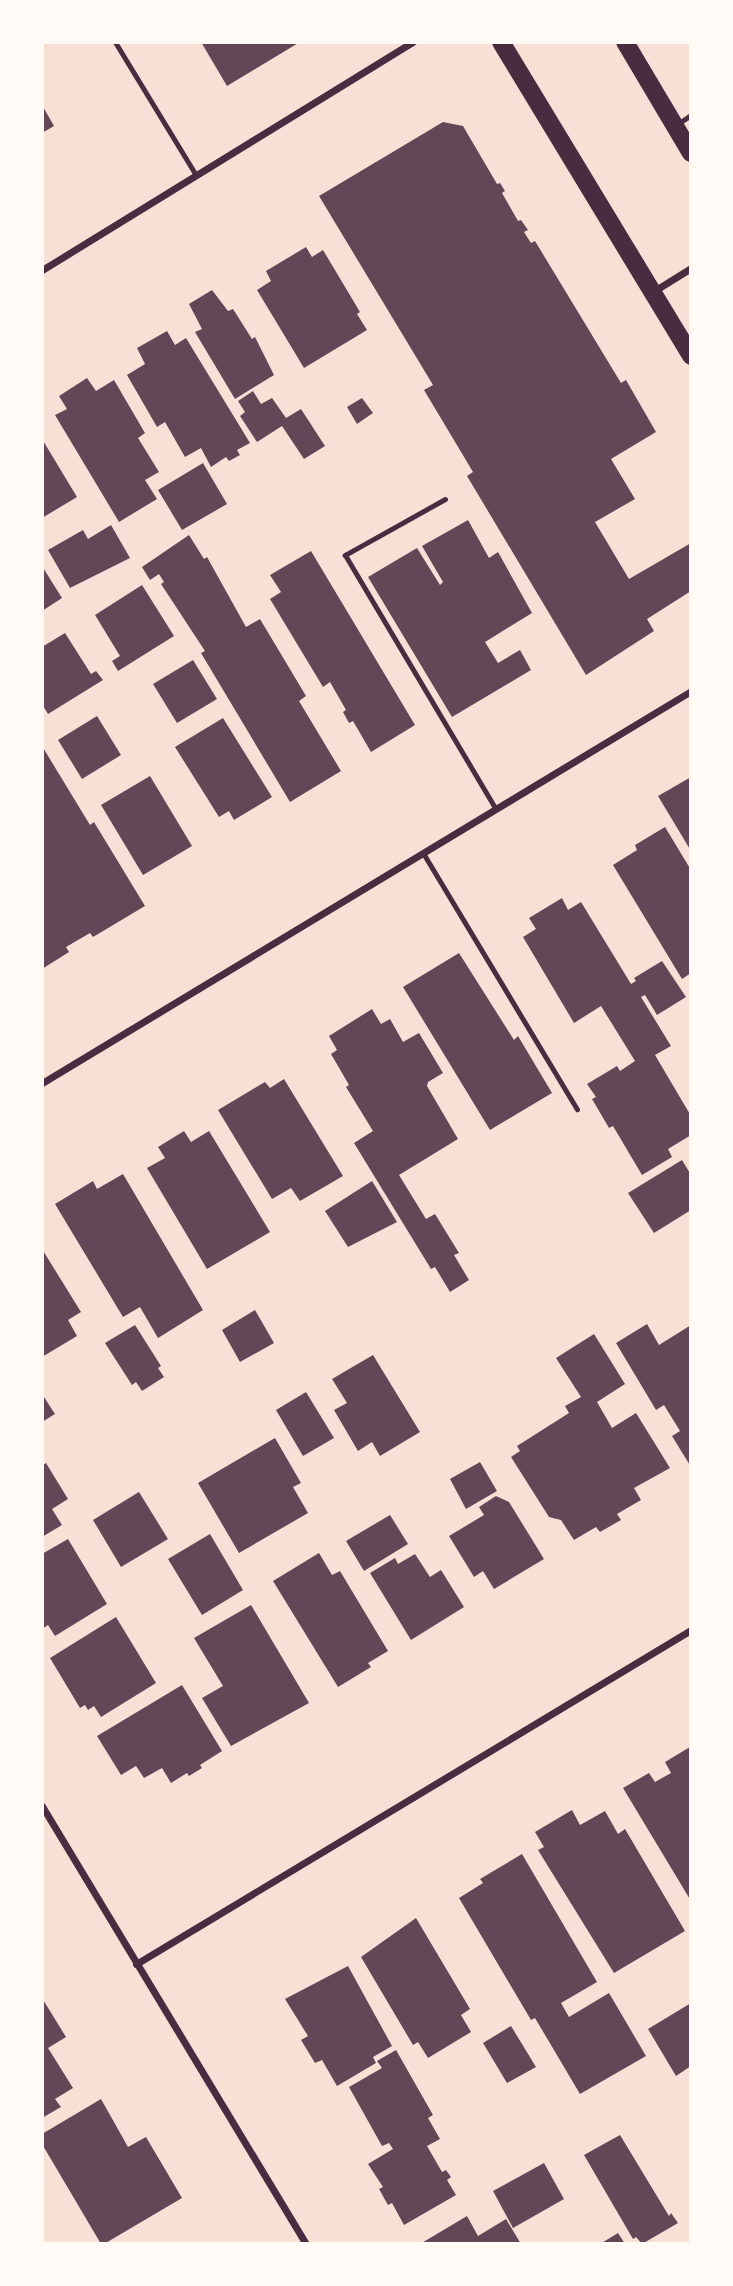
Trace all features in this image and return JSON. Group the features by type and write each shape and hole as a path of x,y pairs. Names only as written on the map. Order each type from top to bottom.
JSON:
{"main road":[{"path":"501,42 650,293 691,356"},
{"path":"625,42 691,153"}],"street":[{"path":"42,270 413,42"},
{"path":"650,293 691,268"},
{"path":"42,1083 691,691"},
{"path":"136,1964 691,1630"},
{"path":"42,1806 306,2244"}],"lane":[{"path":"115,42 196,174"},
{"path":"674,125 691,116"},
{"path":"445,499 345,555 496,809"},
{"path":"424,853 577,1110"}],"building":[{"path":"201,42 300,42 227,86"},
{"path":"42,105 54,126 42,133"},
{"path":"443,122 463,126 497,184 500,183 505,191 502,193 518,221 521,220 528,230 524,232 531,243 535,241 621,383 626,380 656,432 611,459 635,499 595,522 629,579 691,543 691,591 647,619 654,631 586,675 467,476 473,472 424,390 433,385 319,196"},
{"path":"306,247 312,257 323,250 360,312 357,314 367,330 304,368 257,290 271,281 266,271"},
{"path":"212,290 228,311 233,309 252,339 255,337 274,375 235,399 195,332 202,329 189,304"},
{"path":"167,331 175,345 186,338 250,443 237,450 240,455 229,461 226,457 211,467 201,448 185,457 165,422 157,427 127,375 145,364 137,348"},
{"path":"87,378 96,391 114,380 145,433 138,438 159,472 145,480 157,499 119,522 55,415 67,409 59,396"},
{"path":"253,391 261,404 272,398 286,418 301,409 325,446 304,459 282,426 257,442 240,416 245,412 238,401"},
{"path":"362,398 373,413 357,424 347,407"},
{"path":"42,439 77,497 42,518"},
{"path":"203,463 227,504 182,530 158,490"},
{"path":"468,520 489,558 498,552 532,613 485,642 498,663 520,650 531,670 452,717 368,577 417,548 440,585 443,582 422,546"},
{"path":"111,525 130,558 70,588 48,550 83,530 88,539"},
{"path":"189,535 204,559 207,557 246,627 260,619 306,696 299,701 341,771 290,802 201,653 205,651 161,584 164,582 159,574 150,580 142,567"},
{"path":"311,551 415,725 371,752 353,721 349,723 343,712 346,710 330,682 323,687 270,599 281,592 270,575"},
{"path":"42,566 62,598 42,611"},
{"path":"142,585 174,636 118,671 112,661 120,656 95,615"},
{"path":"65,633 91,674 96,671 103,680 48,714 42,704 42,647"},
{"path":"193,660 217,699 177,723 153,684"},
{"path":"97,716 121,755 82,779 58,740"},
{"path":"223,718 272,797 234,820 229,811 219,817 175,747"},
{"path":"42,746 90,825 94,822 145,906 93,937 90,933 66,947 69,952 42,969"},
{"path":"150,776 192,846 143,875 101,805"},
{"path":"691,777 691,851 658,796"},
{"path":"665,827 691,870 691,973 682,979 613,865 637,850 635,845"},
{"path":"562,898 568,910 581,902 631,984 636,981 634,978 662,961 686,997 657,1015 645,995 641,997 671,1046 655,1055 691,1116 691,1135 668,1149 672,1157 642,1175 613,1126 609,1128 592,1099 596,1097 587,1084 617,1066 620,1071 635,1061 601,1006 574,1023 523,937 536,929 529,918"},
{"path":"459,953 514,1040 518,1036 552,1093 490,1130 403,987"},
{"path":"372,1009 381,1024 390,1019 403,1042 419,1033 443,1073 428,1082 427,1086 458,1139 399,1175 426,1219 435,1214 459,1253 454,1255 469,1280 450,1292 435,1267 431,1269 354,1143 373,1131 346,1087 349,1085 331,1054 337,1050 329,1036"},
{"path":"284,1079 343,1176 300,1201 291,1188 272,1199 218,1110 265,1082 270,1088"},
{"path":"184,1131 191,1142 209,1131 270,1232 207,1269 147,1168 165,1158 158,1147"},
{"path":"682,1160 691,1175 691,1210 654,1233 628,1193"},
{"path":"123,1174 203,1310 158,1338 140,1307 123,1317 55,1204 93,1181 97,1189"},
{"path":"372,1181 397,1222 348,1247 325,1211"},
{"path":"42,1249 81,1312 68,1320 77,1336 42,1357"},
{"path":"255,1310 274,1343 240,1362 222,1330"},
{"path":"647,1324 659,1345 691,1325 691,1467 672,1436 680,1431 664,1405 656,1410 616,1343"},
{"path":"135,1325 161,1366 158,1368 164,1377 142,1391 136,1382 132,1385 105,1343"},
{"path":"594,1334 625,1384 597,1402 612,1428 636,1413 670,1468 634,1488 641,1500 617,1514 621,1520 600,1532 596,1527 574,1540 561,1520 549,1517 511,1457 520,1451 517,1446 569,1413 565,1406 581,1397 556,1358"},
{"path":"373,1355 420,1432 380,1456 372,1442 358,1451 334,1410 347,1403 332,1379"},
{"path":"306,1392 334,1438 303,1456 276,1410"},
{"path":"42,1394 55,1414 42,1422"},
{"path":"275,1438 301,1483 293,1487 308,1513 239,1553 198,1483"},
{"path":"480,1462 497,1491 466,1509 450,1479"},
{"path":"46,1463 68,1499 52,1509 62,1525 42,1537 42,1466"},
{"path":"139,1492 168,1539 121,1567 93,1520"},
{"path":"496,1496 509,1502 544,1559 494,1589 483,1571 474,1577 449,1536 484,1515 479,1507"},
{"path":"390,1515 408,1544 364,1571 346,1541"},
{"path":"210,1534 243,1590 202,1615 168,1559"},
{"path":"68,1539 107,1604 55,1636 48,1625 42,1629 42,1554"},
{"path":"319,1553 332,1575 340,1571 388,1651 368,1663 371,1667 338,1687 273,1581"},
{"path":"415,1554 430,1577 441,1570 464,1607 411,1640 370,1573 395,1558 398,1564"},
{"path":"251,1605 309,1703 231,1746 202,1698 223,1686 194,1638"},
{"path":"116,1617 156,1683 101,1717 94,1706 88,1710 85,1705 80,1708 50,1658"},
{"path":"182,1685 222,1751 200,1765 202,1768 171,1783 162,1768 144,1778 136,1766 121,1775 97,1736"},
{"path":"690,1747 691,1901 623,1788 649,1773 655,1782 671,1773 665,1762"},
{"path":"572,1810 580,1825 605,1811 618,1834 625,1829 685,1931 614,1973 538,1850 544,1847 535,1832"},
{"path":"522,1854 597,1982 561,2003 569,2017 609,1993 646,2056 580,2094 535,2018 531,2020 459,1898 483,1883 480,1879"},
{"path":"416,1918 470,2009 461,2015 471,2032 428,2058 418,2042 413,2045 361,1957"},
{"path":"348,1966 392,2046 373,2057 376,2063 337,2086 322,2060 315,2063 301,2040 308,2036 285,1999"},
{"path":"42,1998 66,2037 48,2048 73,2088 55,2099 61,2107 42,2118"},
{"path":"691,2003 691,2066 676,2076 648,2029"},
{"path":"511,2026 536,2067 507,2083 483,2043"},
{"path":"396,2050 433,2115 428,2118 440,2139 427,2146 442,2172 446,2170 451,2177 447,2180 456,2195 404,2225 392,2203 388,2205 379,2189 383,2187 368,2164 393,2149 389,2143 382,2146 349,2087 382,2068 377,2061"},
{"path":"101,2099 128,2147 146,2137 182,2198 104,2244 101,2244 42,2144 42,2134"},
{"path":"620,2135 669,2216 671,2213 678,2223 642,2244 636,2237 633,2239 584,2155"},
{"path":"544,2163 564,2199 513,2228 493,2191"},
{"path":"467,2216 478,2236 506,2219 521,2244 420,2244"},
{"path":"618,2233 625,2244 600,2244"}]}
